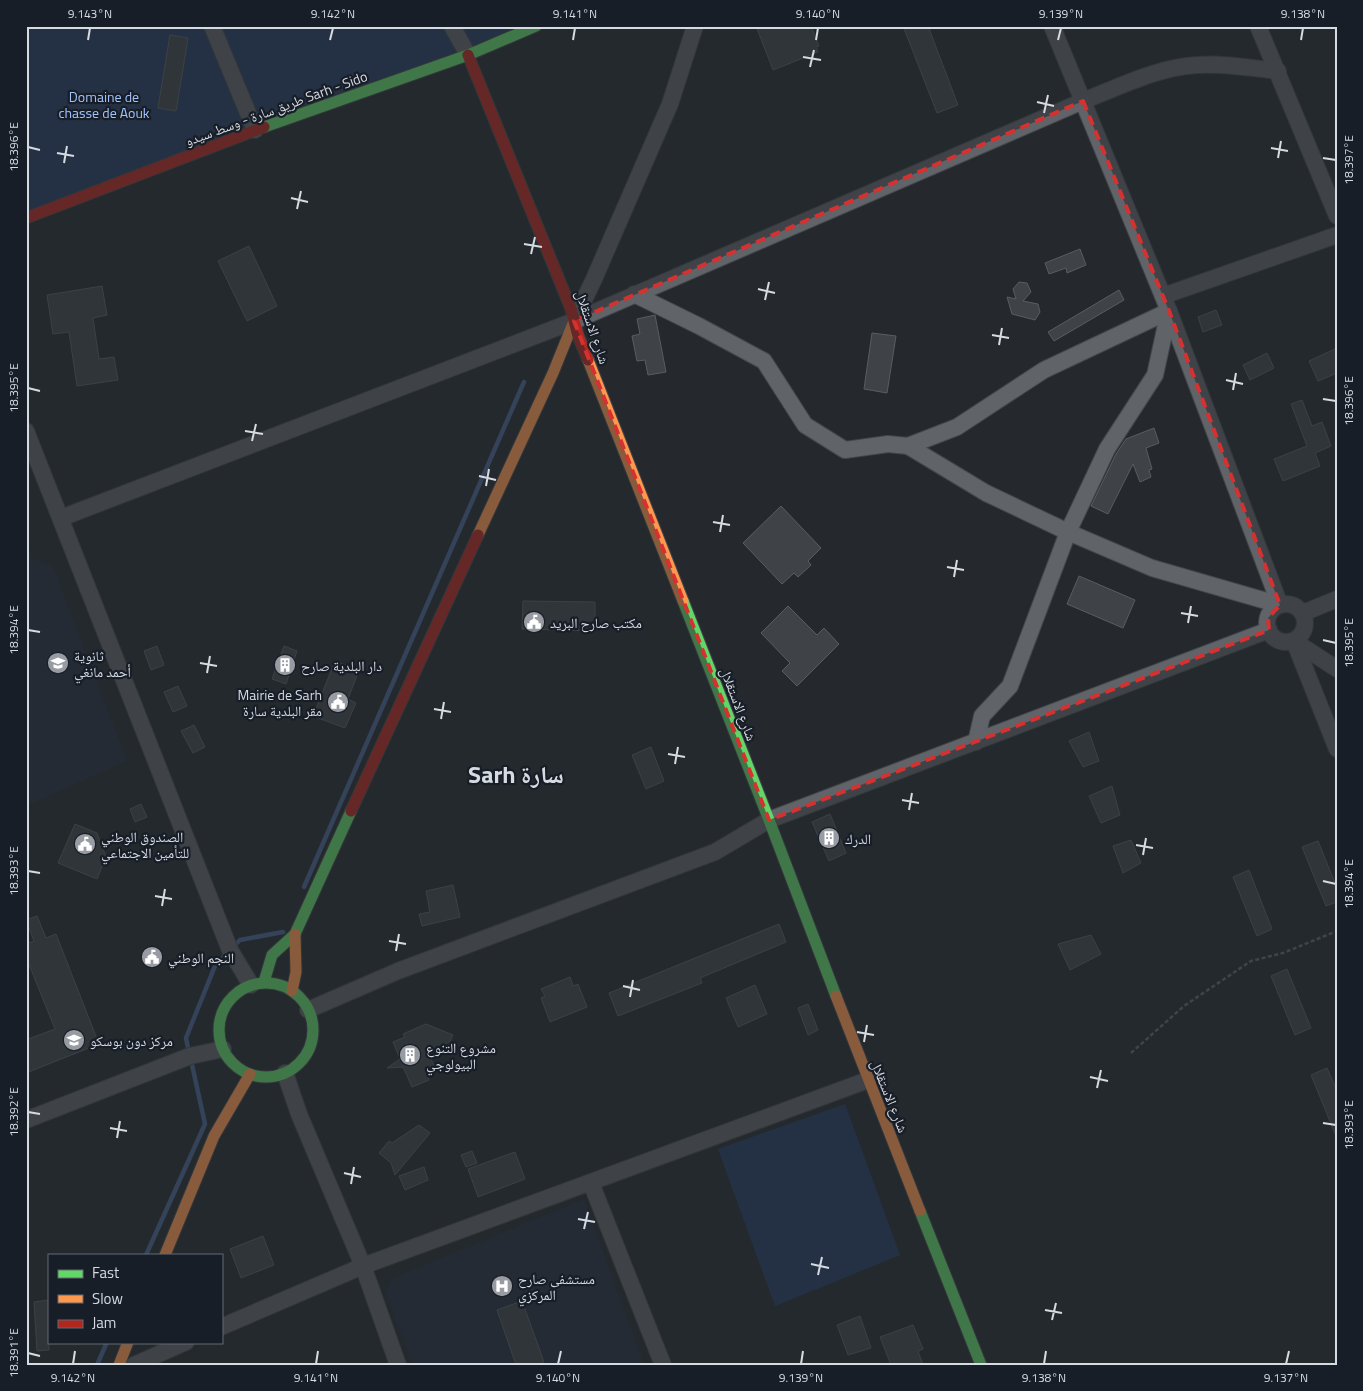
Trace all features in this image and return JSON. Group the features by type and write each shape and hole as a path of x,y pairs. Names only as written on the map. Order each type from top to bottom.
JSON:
{"street":[{"path":"212,26 255,130"},
{"path":"452,26 468,56"},
{"name":"طريق سارة - وسط سيدو Sarh - Sido","path":"26,218 255,130 468,56 536,26"},
{"path":"258,984 272,955 295,934 548,382 670,104 695,26"},
{"path":"1052,26 1166,304 1280,605"},
{"path":"1258,26 1337,216"},
{"name":"شارع الاستقلال","path":"468,56 571,309 582,345 769,820 868,1080 982,1365"},
{"path":"61,518 574,320 1083,101 1163,71 1197,64 1278,71"},
{"path":"908,446 957,427 1044,370 1166,304 1337,235"},
{"path":"634,294 699,326 764,362 805,425 844,450 888,444 908,446 986,493 1068,532 1152,568 1280,605 1293,604 1303,613 1306,621 1300,636 1294,641 1282,642 1276,639 1269,630 1268,618 1274,608 1280,605"},
{"path":"976,742 982,716 1010,686 1068,532 1107,448 1155,375 1166,304"},
{"path":"26,431 230,950 258,984"},
{"path":"1303,613 1337,599"},
{"path":"308,1010 398,971 715,852 769,820 1269,630"},
{"path":"1294,641 1337,669"},
{"path":"1294,641 1337,749"},
{"path":"292,991 296,972 295,934"},
{"path":"258,984 279,984 292,991 303,1001 312,1024 312,1039 306,1053 297,1064 285,1072 267,1076 250,1074 239,1068 230,1060 223,1049 219,1034 220,1018 226,1004 237,992 258,984"},
{"path":"26,1120 190,1056 223,1049"},
{"path":"285,1072 299,1114 363,1266 398,1365"},
{"path":"165,1254 214,1136 250,1074"},
{"path":"222,1327 363,1266 868,1080"},
{"path":"591,1183 663,1365"},
{"path":"119,1365 127,1344"},
{"path":"134,1365 181,1344"}],"path":[{"path":"1131,1053 1184,1006 1251,962 1283,953 1337,931"}],"highlighted area":[{"path":"1083,101 1169,311 1280,605 1268,618 1269,630 769,820 574,321"}],"shaded area":[{"name":"ثانوية أحمد مانغي","path":"26,539 32,559 53,566 127,761 26,806"},
{"name":"مستشفى صارح المركزي","path":"584,1199 644,1365 413,1365 385,1293 391,1279"}],"green space":[{"name":"Domaine de chasse de Aouk","path":"26,26 536,26 26,218"},
{"path":"845,1104 900,1255 775,1306 718,1149"}],"building":[{"path":"756,26 811,26 819,46 816,47 818,52 773,70"},
{"path":"903,26 928,26 958,105 937,113"},
{"path":"170,35 188,38 176,111 158,108"},
{"path":"249,246 277,306 247,321 218,261"},
{"path":"1080,249 1086,265 1067,273 1066,268 1049,274 1045,263"},
{"path":"1019,282 1027,283 1031,292 1023,301 1038,304 1040,312 1035,320 1012,314 1007,297 1016,299 1013,289"},
{"path":"102,286 107,315 93,318 99,359 114,357 118,380 77,386 69,332 53,334 47,295"},
{"path":"1119,290 1124,300 1054,341 1048,332"},
{"path":"1216,310 1222,325 1203,332 1198,317"},
{"path":"655,315 666,372 648,375 645,360 637,361 632,336 640,334 637,319"},
{"path":"872,333 896,336 887,393 864,389"},
{"path":"1337,348 1337,373 1318,381 1309,361"},
{"path":"1267,353 1274,368 1250,380 1243,365"},
{"path":"1302,400 1312,426 1322,422 1331,446 1315,453 1320,466 1283,481 1274,459 1307,446 1291,404"},
{"path":"1154,428 1159,443 1146,448 1152,469 1149,470 1151,477 1140,482 1133,464 1108,514 1091,506 1116,454 1126,439"},
{"path":"781,506 821,548 808,561 811,565 798,577 794,573 782,584 743,543"},
{"path":"1079,576 1135,600 1123,628 1067,604"},
{"path":"523,601 595,602 595,631 522,629"},
{"path":"788,606 817,635 824,628 839,644 797,686 782,671 790,663 761,633"},
{"path":"157,646 164,665 151,670 144,651"},
{"name":"دار البلدية صارح","path":"284,646 297,651 286,684 272,679"},
{"path":"335,661 359,670 348,699 356,703 345,728 313,716"},
{"path":"178,686 187,706 173,712 164,692"},
{"path":"194,725 205,747 193,753 181,731"},
{"path":"1089,732 1099,761 1083,767 1069,741"},
{"path":"651,747 664,781 646,789 632,755"},
{"path":"1112,786 1120,815 1101,823 1089,796"},
{"path":"141,804 147,817 135,822 130,809"},
{"name":"الدرك","path":"830,814 846,853 829,861 812,822"},
{"path":"75,824 97,833 106,857 97,879 58,863"},
{"path":"1131,840 1141,863 1123,873 1113,846"},
{"path":"1318,841 1337,888 1337,902 1326,906 1302,847"},
{"path":"1249,870 1272,929 1257,936 1233,877"},
{"path":"453,885 460,917 422,926 419,914 430,912 426,891"},
{"path":"37,916 46,938 56,934 99,1044 26,1073 26,1040 55,1029 26,957 26,944 34,941 26,920"},
{"path":"779,924 786,942 700,978 702,983 618,1016 609,993"},
{"path":"1091,935 1101,954 1070,970 1058,944"},
{"path":"1287,969 1311,1028 1295,1035 1271,976"},
{"path":"570,977 573,986 578,984 587,1007 550,1022 541,998 545,996 541,989"},
{"path":"755,985 767,1014 738,1027 726,998"},
{"path":"808,1004 818,1030 808,1035 798,1008"},
{"name":"مشروع التنوع البيولوجي","path":"426,1024 453,1035 444,1054 425,1046 436,1070 427,1074 429,1080 412,1087 403,1067 387,1068 400,1059 393,1042 405,1037 403,1034"},
{"path":"1327,1068 1337,1091 1336,1136 1311,1075"},
{"path":"419,1125 430,1133 395,1175 391,1163 379,1153 389,1141 392,1143"},
{"path":"472,1151 477,1163 466,1167 461,1155"},
{"path":"515,1152 525,1179 478,1197 468,1169"},
{"path":"424,1167 428,1180 405,1190 399,1176"},
{"path":"263,1236 274,1265 241,1278 230,1249"},
{"path":"48,1300 49,1350 37,1351 34,1302"},
{"path":"522,1301 544,1362 536,1365 516,1365 497,1310"},
{"path":"860,1316 871,1348 848,1355 837,1325"},
{"path":"913,1325 923,1349 918,1351 923,1365 891,1365 880,1337"}],"waterway":[{"path":"304,887 524,382"},
{"path":"232,948 240,940 283,932"},
{"path":"189,1053 186,1038 215,966 227,953"},
{"path":"146,1254 205,1124 191,1060"},
{"path":"97,1365 106,1344"}],"traffic: fast":[{"path":"264,127 468,55 536,26"},
{"path":"683,601 836,996"},
{"path":"264,982 272,955 295,934 351,811"},
{"path":"266,983 284,987 299,997 309,1012 313,1030 309,1048 299,1063 284,1073 266,1077 248,1073 233,1063 223,1048 219,1030 223,1012 233,997 248,987 266,983"},
{"path":"920,1211 981,1365"}],"traffic: slow":[{"path":"478,535 553,373 574,321"},
{"path":"588,360 683,601"},
{"path":"292,991 296,972 295,934"},
{"path":"836,996 920,1211"},
{"path":"165,1254 214,1136 250,1074"},
{"path":"119,1365 127,1344"}],"traffic: jam":[{"path":"468,55 571,309 578,336 588,360"},
{"path":"26,218 264,127"},
{"path":"351,811 478,535"}],"place":[{"name":"مكتب صارح البريد","path":"534,622"},
{"name":"ثانوية أحمد مانغي","path":"58,663"},
{"name":"دار البلدية صارح","path":"285,665"},
{"name":"Mairie de Sarh مقر البلدية سارة","path":"338,702"},
{"name":"الدرك","path":"829,838"},
{"name":"الصندوق الوطني للتأمين الاجتماعي","path":"85,844"},
{"name":"النجم الوطني","path":"152,957"},
{"name":"مركز دون بوسكو","path":"74,1040"},
{"name":"مشروع التنوع البيولوجي","path":"410,1055"},
{"name":"مستشفى صارح المركزي","path":"502,1286"}],"district":[{"name":"Sarh سارة","path":"516,774"}]}
